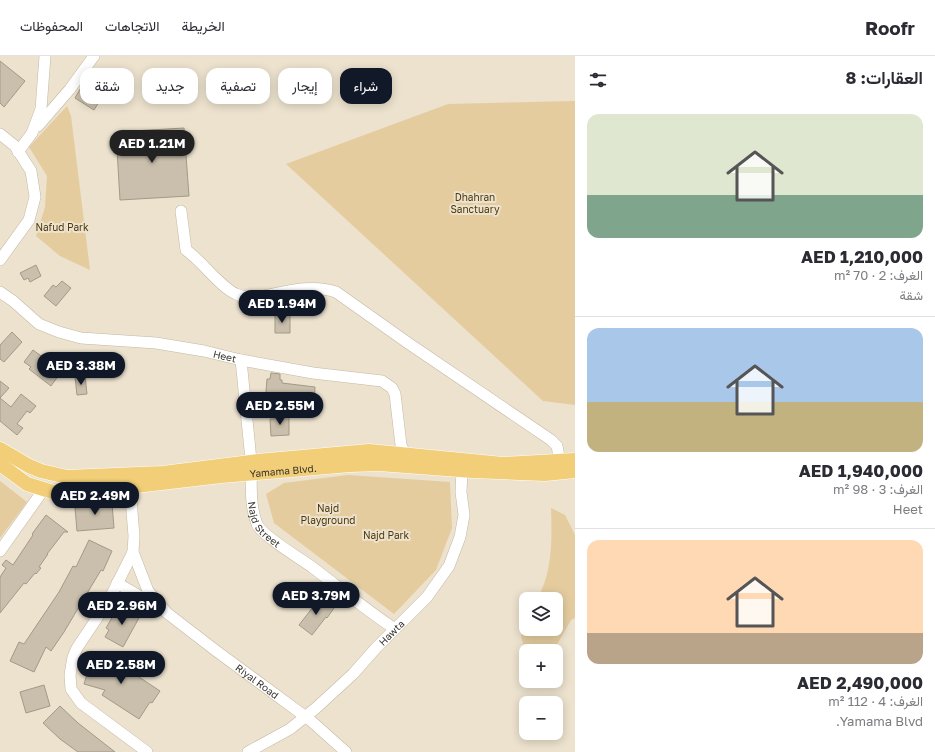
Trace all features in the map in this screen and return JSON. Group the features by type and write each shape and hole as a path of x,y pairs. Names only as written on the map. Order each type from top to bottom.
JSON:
{"main road":[{"name":"Yamama Blvd.","path":"0,450 28,466 67,477 251,467 350,464 380,464 545,474 575,471"},
{"name":"Yamama Blvd.","path":"0,464 27,484 53,492 130,487 251,467 369,451 503,464 575,460"}],"street":[{"path":"32,133 41,109 45,56"},
{"path":"18,152 32,133 70,89 94,56"},
{"path":"0,134 15,146 31,171 35,197 29,220 0,260"},
{"path":"181,211 186,250 194,255 207,270 234,294 254,298 312,288 326,289 336,292 551,440 557,446 560,462"},
{"name":"Heet","path":"0,292 13,301 38,324 82,338 156,343 314,373 382,381 392,388 395,394 401,445 405,454"},
{"name":"Najd Street","path":"241,360 251,467 252,501 257,525 270,538 312,567 367,611 395,629"},
{"name":"Hawta","path":"248,752 290,729 306,717 353,674 427,597 449,566 460,537 464,515 461,492 462,470"},
{"path":"0,551 44,489 52,474"},
{"path":"130,487 134,536 133,552 109,600 73,657 70,675 71,689 81,703 147,752"},
{"name":"Riyal Road","path":"133,552 148,591 167,613"},
{"name":"Riyal Road","path":"117,584 167,613 306,717 346,752"}],"green space":[{"name":"Dhahran Sanctuary","path":"575,101 575,405 543,401 286,164 448,104"},
{"name":"Nafud Park","path":"67,106 71,116 90,270 60,256 36,236 45,207 47,176 29,147"},
{"name":"Najd Park","path":"348,475 450,482 452,528 436,570 394,614 274,523 266,494 284,483"},
{"path":"0,481 27,502 0,538"},
{"path":"551,508 565,515 575,535 575,618 571,620 563,634 563,592 540,592 549,566"},
{"path":"521,636 562,636 557,644 523,644"}],"building":[{"path":"0,61 25,81 4,107 0,103"},
{"path":"80,89 80,101 75,98"},
{"path":"84,104 98,104 94,110"},
{"path":"184,128 189,196 120,200 116,132"},
{"path":"36,265 41,276 30,282 28,278 24,280 20,273"},
{"path":"62,281 71,288 56,306 44,296 53,285 56,287"},
{"path":"275,315 290,315 290,333 275,333"},
{"path":"12,332 22,342 4,362 0,359 0,345"},
{"path":"33,350 61,372 51,386 29,369 31,367 24,362"},
{"path":"271,373 280,374 280,380 282,380 282,383 315,387 314,406 265,403 267,379 270,379"},
{"path":"85,376 87,394 77,395 75,377"},
{"path":"0,381 9,388 0,398"},
{"path":"21,394 36,406 30,413 27,411 17,424 23,428 17,435 0,421 0,398 11,407"},
{"path":"289,415 289,435 271,436 270,419 274,419 274,416"},
{"path":"104,500 104,504 112,503 114,528 77,531 75,508 86,507 86,501"},
{"path":"46,515 68,532 64,532 47,554 39,567 41,568 26,584 24,583 0,613 0,577 6,568 2,565 6,560 13,565 33,535 32,534"},
{"path":"89,540 112,551 103,571 101,570 64,632 51,651 46,647 34,672 10,661 19,642 24,644 59,592 73,566 76,567"},
{"path":"320,598 334,608 312,635 299,625"},
{"path":"127,608 140,616 123,647 105,637 109,630 106,628 117,609 125,613"},
{"path":"107,652 119,661 118,663 160,691 152,703 150,702 139,719 102,695 105,690 84,684 91,661 98,663"},
{"path":"44,685 50,706 26,713 20,692"},
{"path":"60,706 78,723 115,752 78,752 60,739 43,723"}],"park label":[{"name":"Najd Playground","path":"328,514"}]}
